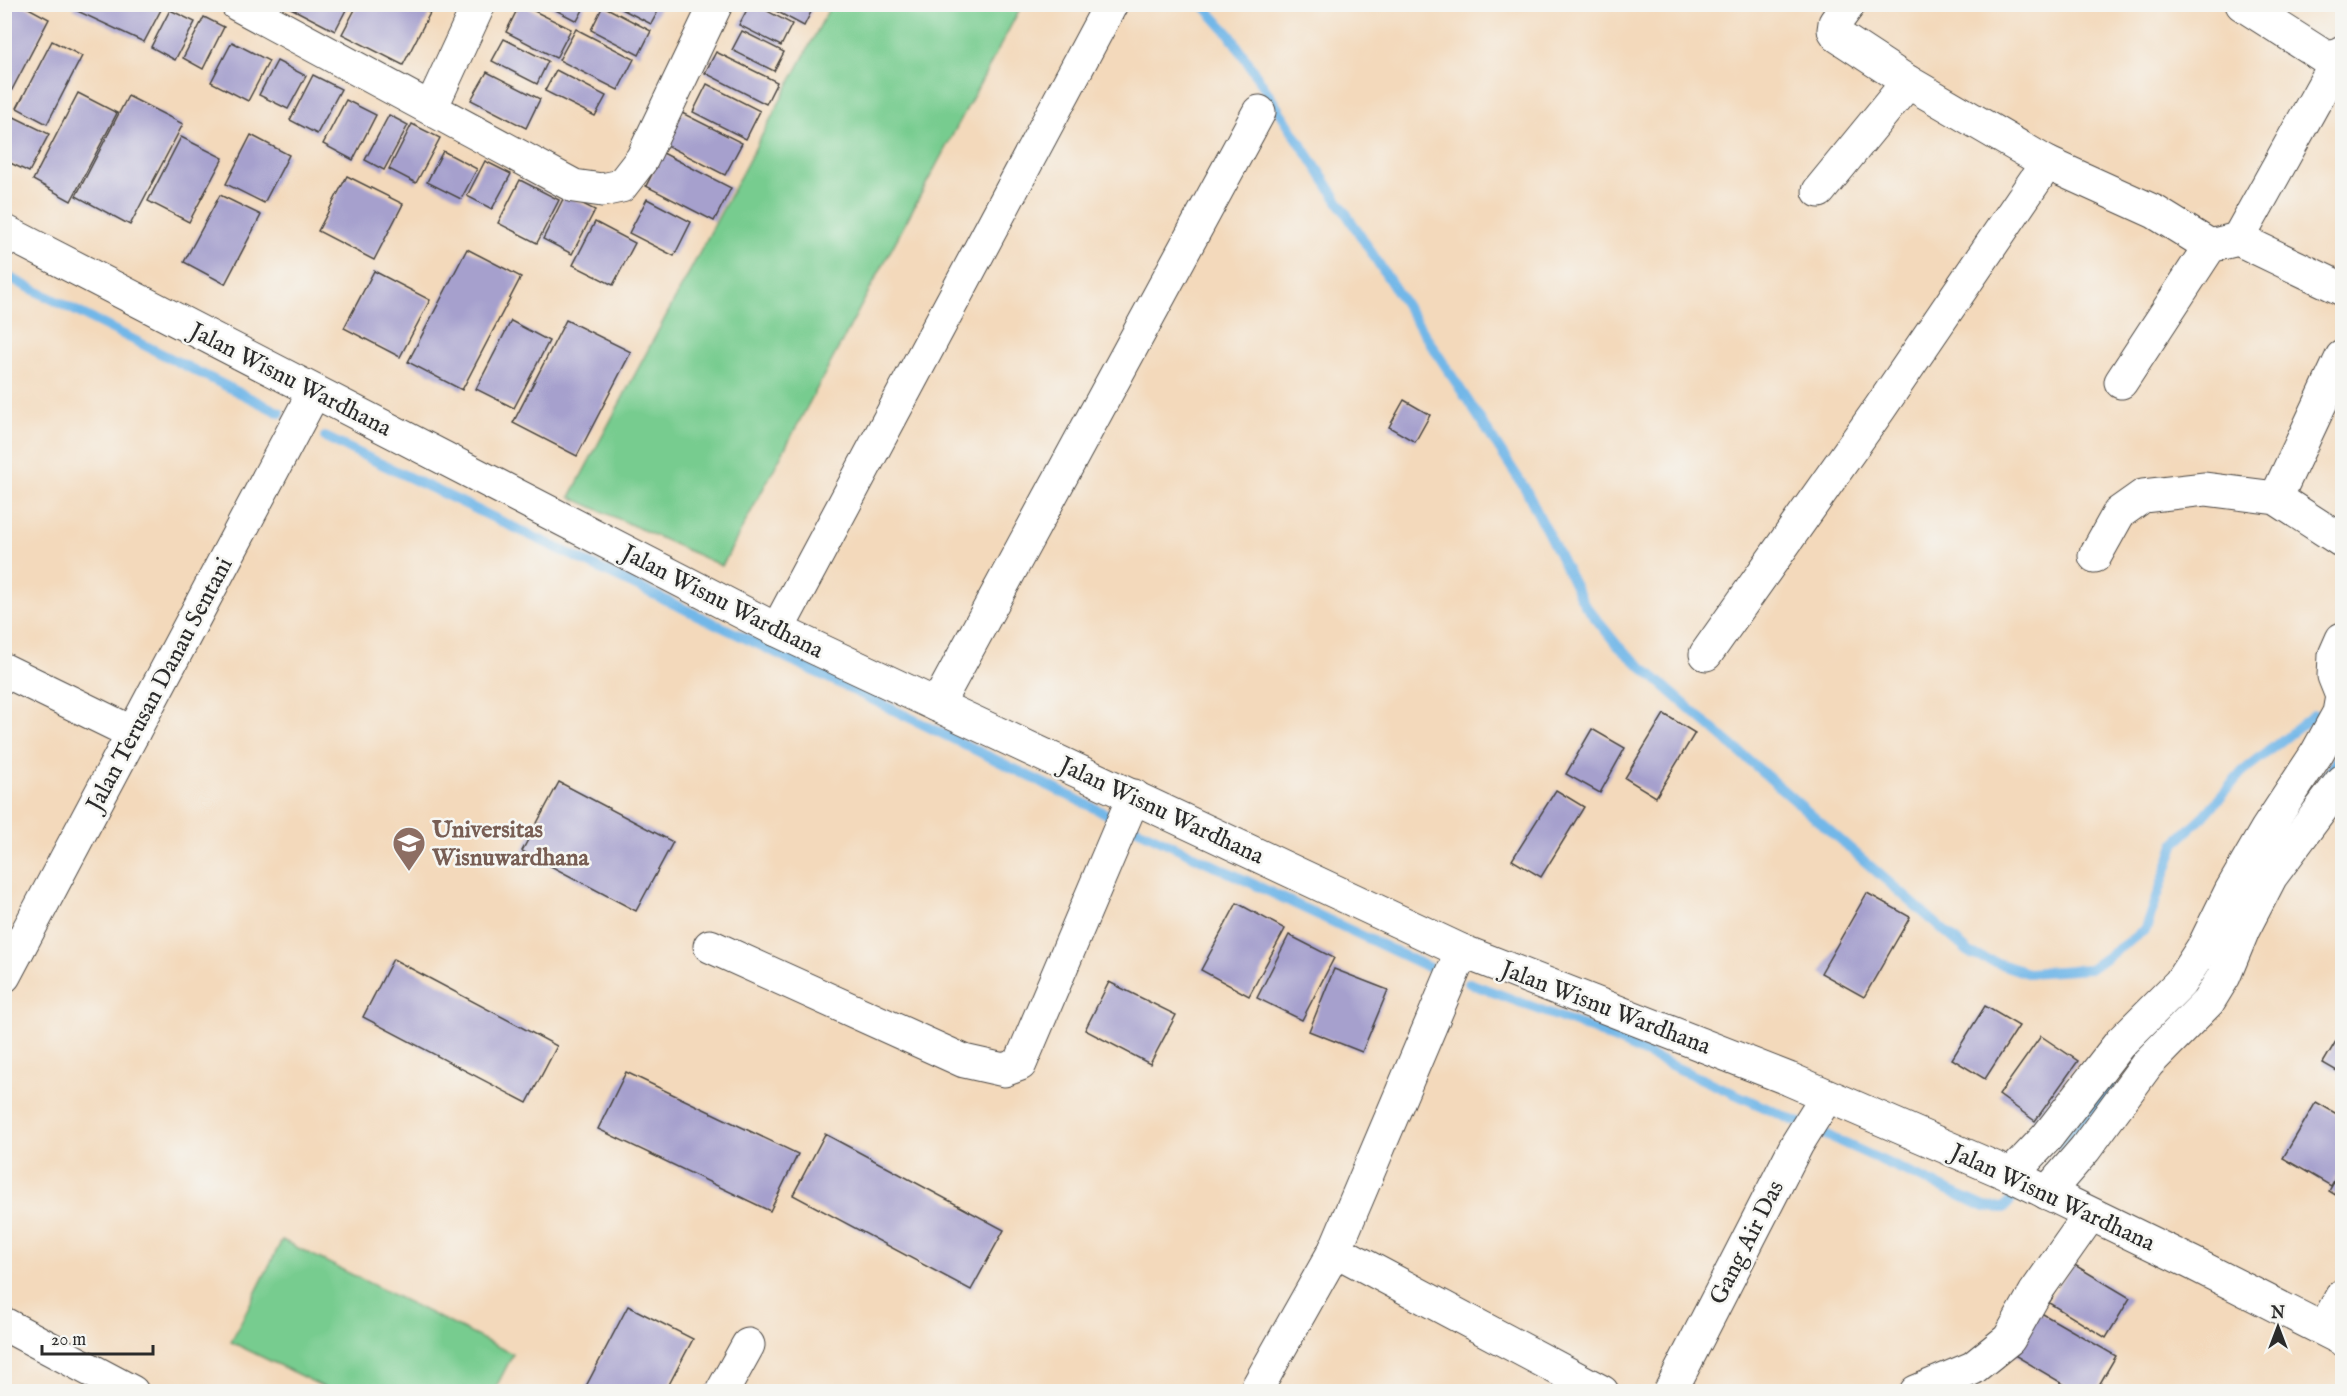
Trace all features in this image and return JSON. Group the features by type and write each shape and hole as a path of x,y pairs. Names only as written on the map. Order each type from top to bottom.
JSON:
{"street":[{"path":"237,4 574,186 602,190 621,186 642,159 716,4"},
{"path":"431,108 479,4"},
{"path":"777,630 1111,4"},
{"path":"1849,4 1835,23 1834,30 1838,36 1908,82 2047,163 2224,242 2343,289"},
{"path":"2121,382 2224,242 2340,61 2242,4"},
{"path":"1819,191 1908,82"},
{"path":"937,705 1258,112"},
{"path":"1707,654 1880,408 2047,163"},
{"name":"Jalan Wisnu Wardhana","path":"4,231 777,630 937,705 1126,815 1462,951 1789,1079 1813,1119 2028,1184 2333,1334"},
{"path":"2276,498 2343,357"},
{"name":"Jalan Terusan Danau Sentani","path":"4,976 314,392"},
{"path":"2095,556 2119,513 2143,496 2205,489 2276,498 2343,541"},
{"path":"2028,1184 2048,1137 2133,1052 2204,946 2231,891 2338,711 2334,676 2335,655 2343,639"},
{"path":"4,670 133,733"},
{"path":"2133,1052 2208,1002 2224,976 2243,930 2271,876 2343,782"},
{"path":"711,946 964,1061 1004,1070 1020,1064 1126,815"},
{"path":"1255,1392 1335,1250 1462,951"},
{"name":"Gang Air Das","path":"1670,1392 1813,1119"},
{"path":"1916,1392 1973,1368 2009,1339 2035,1293 2091,1215"},
{"path":"1335,1250 1602,1392"},
{"path":"2333,1334 2343,1296"},
{"path":"4,1324 132,1392"},
{"path":"722,1392 748,1345"}],"green space":[{"path":"831,5 1022,5 722,566 570,497"},
{"path":"282,1240 513,1354 494,1391 332,1391 231,1342"}],"building":[{"path":"4,4 21,4 49,19 4,105"},
{"path":"76,4 164,4 144,42 73,9"},
{"path":"283,4 349,4 335,31"},
{"path":"358,4 413,4 430,13 403,65 342,34"},
{"path":"520,4 571,29 556,58 506,32"},
{"path":"544,4 586,4 577,21"},
{"path":"612,4 662,4 651,24"},
{"path":"750,4 792,24 781,46 739,25"},
{"path":"763,4 815,4 804,26"},
{"path":"603,6 651,31 639,55 591,30"},
{"path":"170,10 195,22 175,60 151,47"},
{"path":"204,17 224,27 203,69 183,58"},
{"path":"576,29 634,59 618,90 559,60"},
{"path":"742,31 784,52 774,71 732,50"},
{"path":"504,39 548,61 537,84 492,61"},
{"path":"52,41 82,56 47,124 17,108"},
{"path":"232,42 269,61 248,101 211,82"},
{"path":"716,52 777,82 766,104 705,73"},
{"path":"277,61 306,76 288,109 259,95"},
{"path":"556,70 606,96 595,116 545,91"},
{"path":"487,72 540,99 526,128 471,100"},
{"path":"313,75 341,89 317,134 290,120"},
{"path":"707,84 760,111 746,139 693,112"},
{"path":"78,93 117,113 71,201 33,180"},
{"path":"128,96 183,124 130,225 76,196"},
{"path":"346,100 376,115 353,160 323,144"},
{"path":"6,113 49,134 29,172 4,160 4,116"},
{"path":"682,113 742,143 725,175 666,145"},
{"path":"389,115 408,125 384,170 365,160"},
{"path":"412,124 440,138 416,183 389,169"},
{"path":"251,135 289,155 264,203 226,184"},
{"path":"181,137 223,158 189,222 148,201"},
{"path":"443,151 477,169 461,199 427,182"},
{"path":"663,153 731,188 714,221 646,186"},
{"path":"485,161 511,174 492,209 467,196"},
{"path":"347,176 403,204 374,260 318,231"},
{"path":"520,180 559,200 537,243 498,223"},
{"path":"220,195 261,215 225,284 184,262"},
{"path":"565,195 595,210 572,254 543,239"},
{"path":"647,199 691,222 674,256 629,233"},
{"path":"595,222 635,243 613,285 573,265"},
{"path":"467,249 521,277 462,390 408,362"},
{"path":"374,271 430,300 400,357 344,328"},
{"path":"566,320 631,352 577,456 513,423"},
{"path":"511,321 549,341 514,408 476,389"},
{"path":"1404,400 1430,415 1415,442 1389,427"},
{"path":"1664,714 1695,733 1656,797 1625,778"},
{"path":"1592,729 1625,748 1600,793 1566,774"},
{"path":"559,782 673,842 636,911 522,851"},
{"path":"1556,790 1584,807 1541,877 1512,860"},
{"path":"1867,893 1910,917 1864,997 1821,973"},
{"path":"1237,903 1285,929 1249,996 1201,970"},
{"path":"1289,935 1334,958 1302,1020 1257,998"},
{"path":"393,959 557,1046 527,1103 363,1017"},
{"path":"1334,969 1388,990 1362,1052 1309,1031"},
{"path":"1109,982 1176,1015 1150,1064 1085,1030"},
{"path":"1985,1006 2019,1026 1985,1079 1952,1059"},
{"path":"2342,1031 2342,1074 2323,1063"},
{"path":"2041,1036 2078,1061 2035,1121 1999,1095"},
{"path":"626,1072 798,1154 770,1211 598,1129"},
{"path":"2316,1102 2342,1117 2342,1166 2331,1186 2283,1158"},
{"path":"825,1134 1004,1230 971,1290 793,1195"},
{"path":"2342,1168 2342,1199 2329,1191"},
{"path":"2073,1264 2130,1298 2106,1338 2049,1303"},
{"path":"628,1306 693,1339 665,1392 583,1392"},
{"path":"2036,1310 2116,1356 2095,1392 2077,1392 2011,1353"}],"waterway":[{"path":"1202,4 1230,35 1526,490 1584,604 1618,646 1971,954 2027,973 2090,969 2146,929 2176,842 2204,816 2242,772 2314,715 2332,719"},
{"path":"4,275 280,413"},
{"path":"325,437 1432,969"},
{"path":"2322,782 2342,752"},
{"path":"1469,983 1591,1029 1985,1207 2004,1208 2024,1186"},
{"path":"2060,1145 2112,1087"}],"place":[{"name":"Universitas Wisnuwardhana","path":"409,872"}]}
